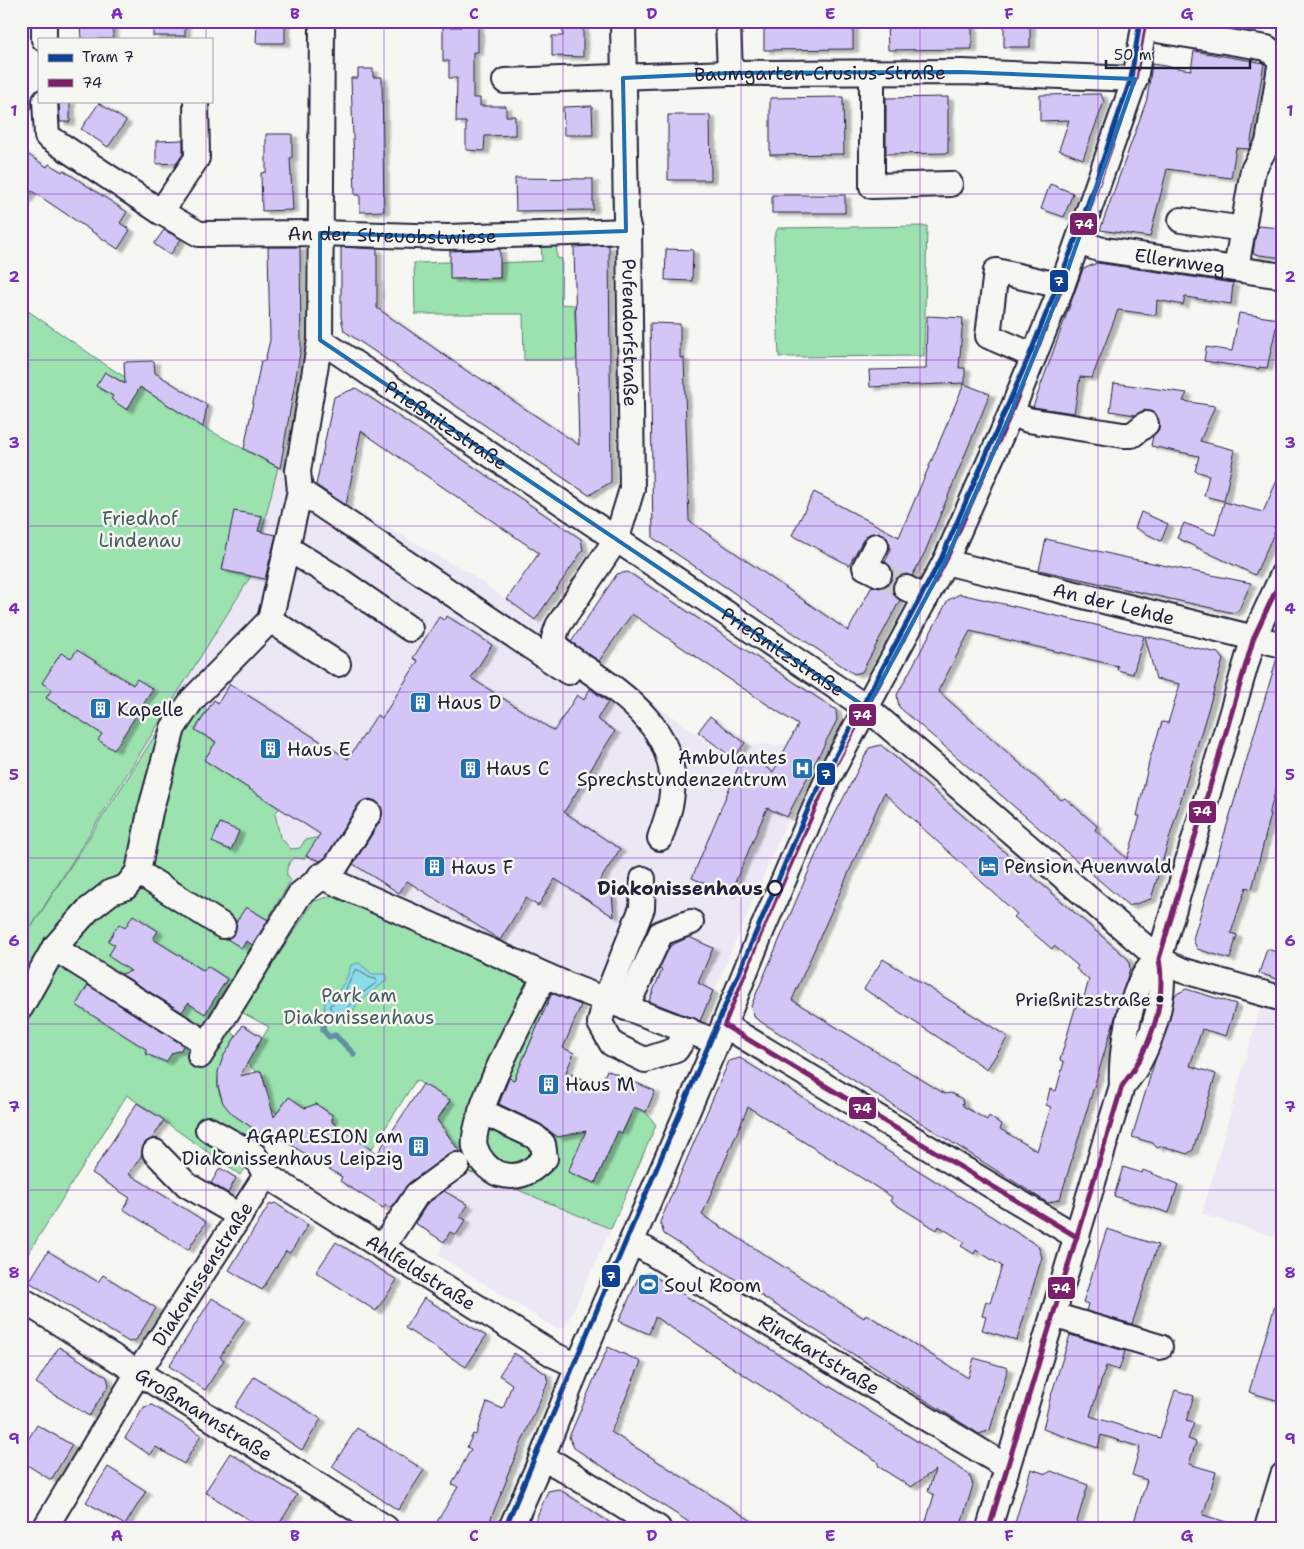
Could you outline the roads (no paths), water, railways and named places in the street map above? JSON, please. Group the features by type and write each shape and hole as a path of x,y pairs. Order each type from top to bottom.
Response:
{"street":[{"path":"44,21 44,38"},
{"path":"21,1007 54,948 88,910 112,892 126,887 138,872 150,812 173,728 192,700 270,620 287,548 299,481 320,340 322,21"},
{"name":"Pufendorfstraße","path":"624,21 622,78 626,220 629,231 632,490 617,538 558,626 554,638 559,650 640,710 664,744 671,776 671,800 660,838"},
{"path":"728,21 730,73"},
{"path":"511,1528 762,930 827,780 867,708 916,593 945,562 1034,356 1062,286 1135,79 1144,24 1268,48 1281,60 1268,143 1253,170 1236,270"},
{"path":"872,72 872,186 950,184"},
{"name":"Baumgarten-Crusius-Straße","path":"505,82 730,73 872,72 962,72 1135,79"},
{"name":"An der Streuobstwiese","path":"44,102 48,136 161,212 199,234 320,233 447,237 629,231"},
{"path":"161,212 196,158 196,102"},
{"path":"1181,220 1244,229"},
{"name":"Ellernweg","path":"1078,242 1099,249 1283,276"},
{"path":"1034,356 988,336 996,271 1062,286"},
{"name":"Prießnitzstraße","path":"320,340 617,538 867,708 1159,959 1181,970 1283,999"},
{"path":"1010,413 1028,420 1123,435 1132,435 1146,424"},
{"path":"299,481 587,685"},
{"path":"876,546 865,567 879,574"},
{"path":"287,548 341,581 410,628"},
{"name":"An der Lehde","path":"945,562 1283,645"},
{"path":"989,1528 1122,1086 1134,1070 1154,1022 1163,983 1159,959 1254,637 1283,574"},
{"path":"270,620 338,664"},
{"path":"54,948 203,1050 300,894 320,876 336,866 369,813"},
{"path":"138,872 223,926"},
{"path":"320,876 545,976 616,1004 689,1030 720,1033 1077,1237"},
{"path":"616,1004 642,908 643,879"},
{"path":"689,1030 676,1050 645,1060 612,1044 600,1023 616,1004 661,933 691,922"},
{"path":"481,1111 510,1044 545,976"},
{"path":"208,1129 254,1155 266,1175"},
{"path":"154,1152 187,1185 240,1216"},
{"path":"382,1248 417,1194 457,1165"},
{"name":"Diakonissenstraße","path":"45,1528 138,1373 266,1175"},
{"name":"Ahlfeldstraße","path":"266,1175 554,1355 578,1366"},
{"name":"Rinckartstraße","path":"631,1243 645,1249 1006,1467"},
{"name":"Großmannstraße","path":"21,1299 386,1528"},
{"path":"1053,1315 1160,1347"},
{"path":"541,1460 556,1465 658,1528"},
{"path":"1267,1528 1283,1475"}],"water":[{"path":"359,963 372,974 385,974 387,980 359,1002 345,1021 340,1022 334,1015 324,1015 325,1001 342,986 351,965"}],"waterway":[{"path":"324,1015 323,1030 329,1037 335,1035 354,1054"}],"tunnel":[{"path":"879,574 906,588"}],"tram line":[{"name":"7","path":"505,1528 811,802 941,559 1030,354 1075,241 1131,78 1140,21"}],"place":[{"name":"Haus D","path":"421,702"},
{"name":"Kapelle","path":"101,709"},
{"name":"Haus E","path":"271,749"},
{"name":"Haus C","path":"470,768"},
{"name":"Ambulantes Sprechstundenzentrum","path":"803,768"},
{"name":"Pension Auenwald","path":"988,866"},
{"name":"Haus F","path":"435,867"},
{"name":"Diakonissenhaus","path":"775,888"},
{"name":"Prießnitzstraße","path":"1160,999"},
{"name":"Haus M","path":"549,1084"},
{"name":"AGAPLESION am Diakonissenhaus Leipzig","path":"419,1147"},
{"name":"Soul Room","path":"648,1285"}],"park label":[{"name":"Friedhof Lindenau","path":"140,529"},
{"name":"Park am Diakonissenhaus","path":"359,1006"}]}
